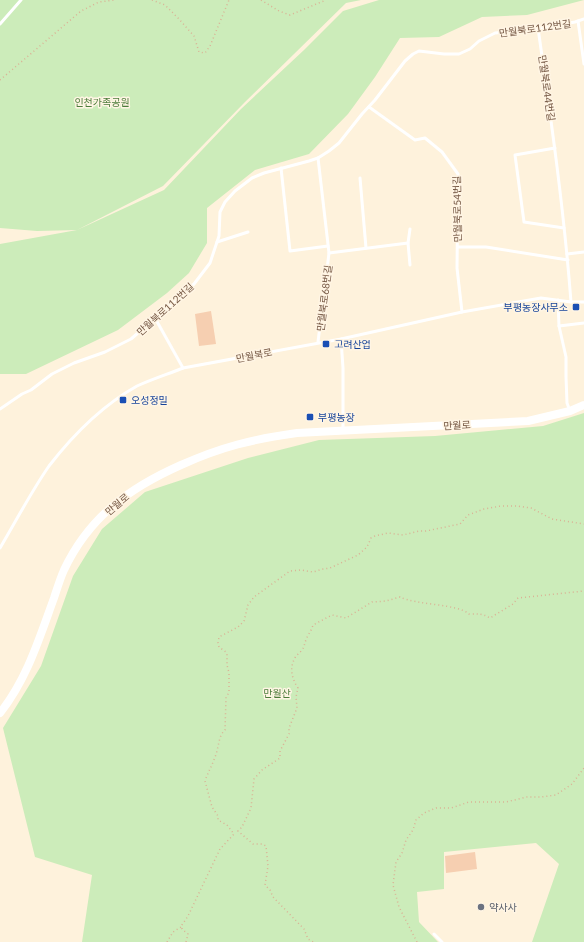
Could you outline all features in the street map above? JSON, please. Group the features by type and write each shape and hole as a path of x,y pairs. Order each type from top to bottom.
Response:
{"street":[{"name":"만월로","path":"0,713 8,704 28,670 64,570 83,538 103,515 127,494 156,476 207,454 236,444 273,436 297,433 528,421 570,411 584,405"}],"lane":[{"path":"0,24 21,0"},
{"name":"만월북로112번길","path":"0,409 22,394 31,390 52,374 74,363 105,352 131,339 194,284 210,263 217,242 220,212 225,202 235,191 252,178 264,173 318,158 339,143 412,54 419,52 458,54 495,33 538,28 584,19"},
{"name":"만월북로112번길","path":"578,21 584,64"},
{"name":"만월북로44번길","path":"538,28 555,148 568,260 571,302"},
{"name":"만월북로54번길","path":"369,107 415,140 425,138 442,152 458,174 457,268 462,312"},
{"path":"555,148 515,155 524,222 564,228"},
{"name":"만월북로68번길","path":"318,158 329,253 318,342"},
{"path":"281,168 290,251 328,246"},
{"path":"360,178 366,248"},
{"path":"410,229 408,243 410,265"},
{"path":"217,242 248,232"},
{"name":"만월북로68번길","path":"329,253 408,243"},
{"path":"458,247 486,247 568,260"},
{"path":"567,254 584,252"},
{"name":"만월북로","path":"0,548 49,467 73,439 101,412 119,398 159,376 183,368 318,342 341,339 462,312 541,298 571,302 584,302"},
{"path":"558,300 559,326 566,356 567,403 570,411"},
{"path":"155,318 183,368"},
{"path":"559,326 584,323"},
{"path":"341,339 343,368 343,431"},
{"path":"434,934 442,942"}],"path":[{"path":"0,80 81,11 99,2 115,0"},
{"path":"152,0 165,6 179,19 194,36 199,52 205,53 210,46 229,0"},
{"path":"261,0 279,11 290,15 326,0"},
{"path":"234,834 227,824 218,820 218,816 212,807 205,781 208,770 216,757 222,733 225,730 226,698 228,692 229,673 227,655 226,652 220,647 218,640 219,637 238,627 244,621 248,605 258,594 290,571 301,570 313,572 330,568 358,555 367,547 371,538 375,536 388,533 403,535 460,524 468,515 490,507 517,506 531,508 552,519 584,524"},
{"path":"167,942 173,932 181,927 188,916 220,848 242,827 251,808 254,779 262,770 280,758 280,751 289,734 289,728 298,708 296,697 298,688 293,681 291,668 295,657 302,651 313,626 332,615 346,618 372,602 386,601 400,597 456,608 466,611 469,614 476,613 486,615 490,618 513,604 518,598 584,591"},
{"path":"417,942 399,907 393,885 396,862 402,853 406,840 413,830 416,820 424,813 436,808 451,808 469,802 506,802 527,796 541,797 556,795 572,784 584,768"},
{"path":"238,831 253,844 262,844 266,846 268,866 265,885 270,890 273,897 304,929 308,939 313,942"},
{"path":"181,927 188,934 186,942"}],"green space":[{"name":"인천가족공원","path":"0,0 361,0 346,3 245,102 163,186 77,230 37,231 0,228"},
{"path":"379,0 584,0 527,15 482,17 439,37 400,38 375,77 348,114 309,154 255,170 207,208 207,243 189,273 167,293 118,330 26,374 0,374 0,244 77,230 164,190 241,109 343,11"},
{"name":"만월산","path":"584,413 584,942 532,942 559,864 536,843 444,852 444,889 417,892 419,922 438,942 82,942 92,875 35,857 3,728 41,666 73,576 102,529 145,492 248,458 319,440 435,436 543,426"}],"building":[{"path":"211,311 216,344 199,346 195,314"},
{"path":"475,852 477,869 446,873 445,856"}],"place":[{"name":"부평농장사무소","path":"576,307"},
{"name":"고려산업","path":"326,344"},
{"name":"오성정밀","path":"123,400"},
{"name":"부평농장","path":"310,417"},
{"name":"약사사","path":"481,907"}]}
